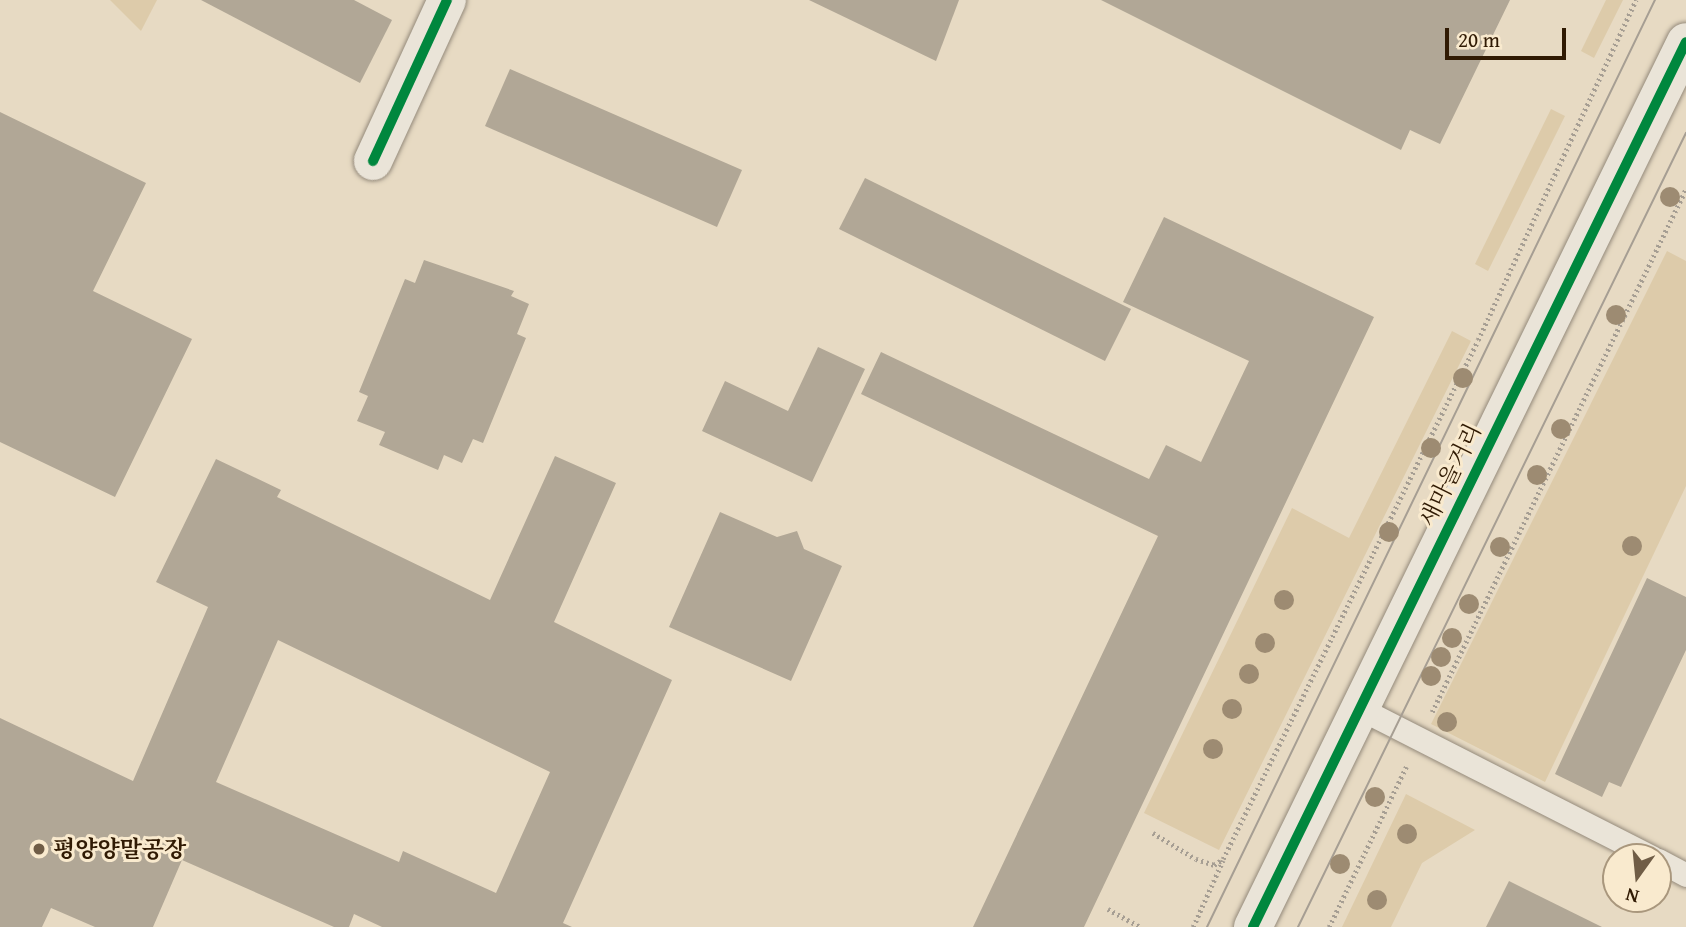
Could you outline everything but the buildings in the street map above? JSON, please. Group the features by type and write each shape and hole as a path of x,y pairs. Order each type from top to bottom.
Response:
{"main road":[{"path":"373,161 447,0"},
{"name":"새마을거리","path":"1253,927 1686,42"}],"lane":[{"path":"1359,708 1624,843"}],"path":[{"path":"1193,927 1223,859 1472,352 1636,0"},
{"path":"1329,927 1686,189"},
{"path":"1153,833 1196,859 1214,865 1223,859"},
{"path":"1108,909 1140,927"}],"shaded area":[{"path":"110,0 157,0 141,31"},
{"path":"1606,0 1623,0 1594,58 1581,51"},
{"path":"1551,109 1565,116 1488,271 1475,264"},
{"path":"1667,251 1686,261 1686,486 1545,782 1431,724"},
{"path":"1452,331 1471,341 1219,850 1144,813 1292,508 1349,538"},
{"path":"1406,794 1475,830 1422,863 1391,927 1342,927"}],"tram line":[{"path":"1207,927 1655,0"},
{"path":"1298,927 1686,133"}],"cycle path":[{"path":"373,161 447,0"},
{"path":"1253,927 1686,42"}],"place":[{"name":"평양양말공장","path":"39,849"}]}
